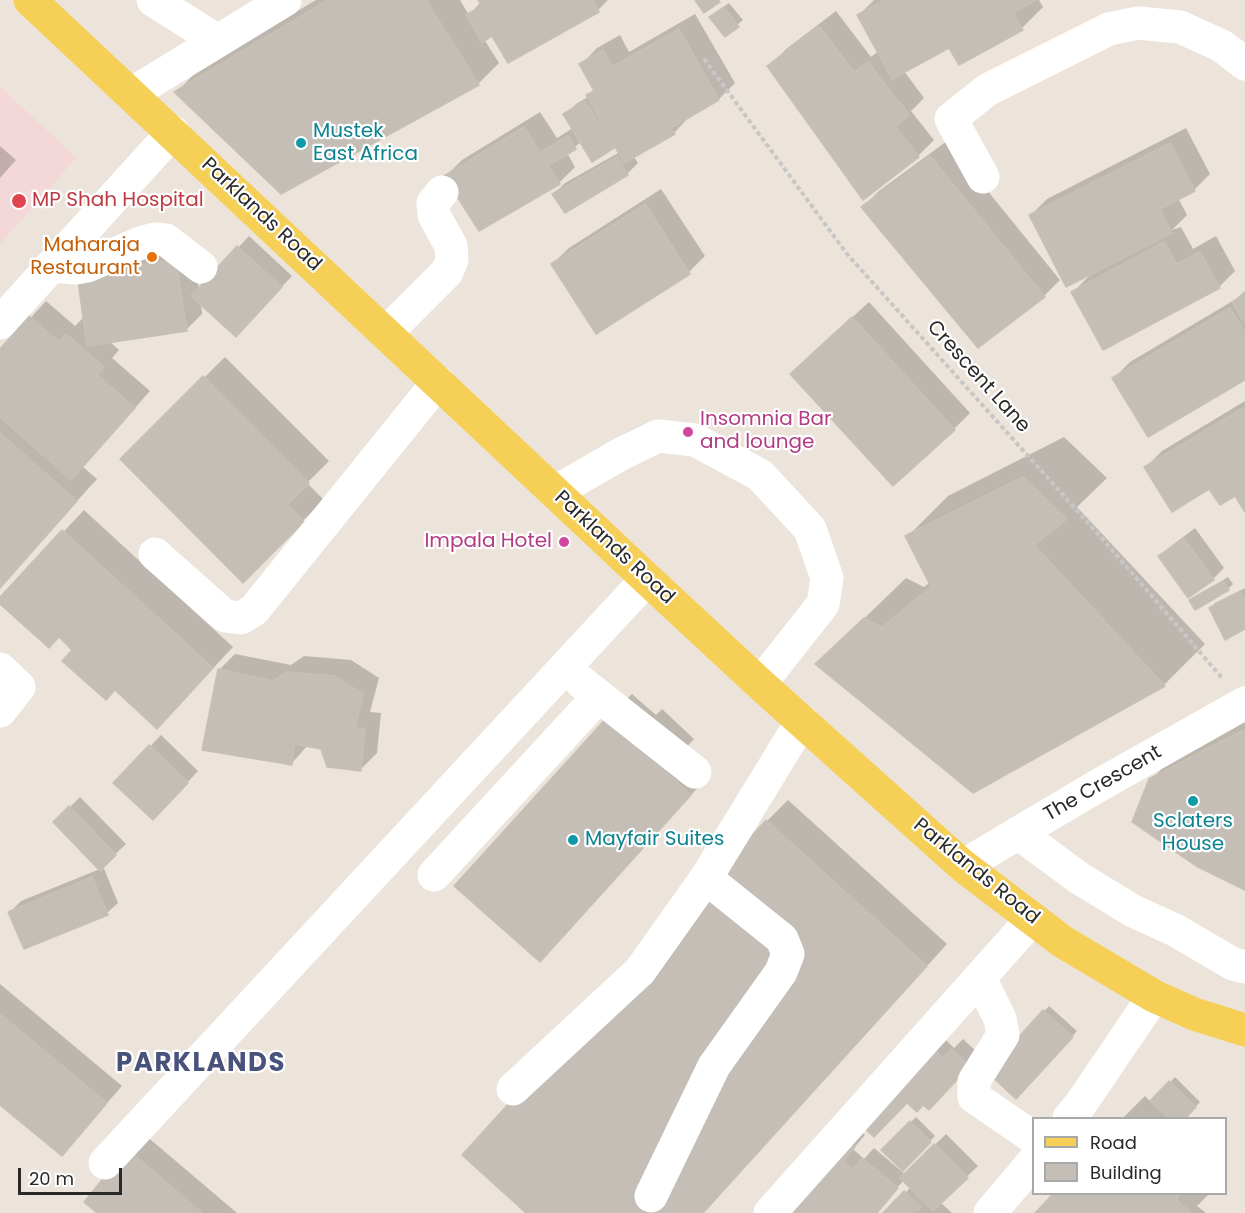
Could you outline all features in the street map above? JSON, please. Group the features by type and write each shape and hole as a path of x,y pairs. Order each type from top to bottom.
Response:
{"main road":[{"name":"Parklands Road","path":"30,0 646,579 963,866 1063,942 1154,996 1194,1014 1245,1030"}],"street":[{"path":"153,0 216,40"},
{"path":"131,94 216,40 285,0"},
{"path":"983,177 951,118 987,90 1109,29 1137,23 1180,27 1222,46 1245,64"},
{"path":"0,323 173,132"},
{"path":"386,333 447,272 450,266 452,260 450,246 434,214 433,203 442,192"},
{"path":"51,266 76,268 87,266 155,239 166,240 201,267"},
{"path":"155,554 225,616 241,618 254,610 438,382"},
{"path":"555,492 621,454 658,436 695,440 760,475 810,529 827,578 824,604 760,684"},
{"path":"105,1163 646,579"},
{"path":"564,668 696,772"},
{"path":"0,669 19,687 0,711"},
{"path":"434,875 599,696"},
{"name":"The Crescent","path":"963,866 1018,832 1245,704"},
{"path":"513,1089 640,971 706,878 802,721"},
{"path":"1018,832 1079,878 1124,905 1175,930 1233,964 1245,967"},
{"path":"651,1196 714,1066 781,972 788,954 782,939 706,878"},
{"path":"770,1213 1032,919"},
{"path":"980,978 1000,1019 1003,1035 974,1081 974,1097 1032,1137"},
{"path":"1071,1117 1154,996"},
{"path":"990,1213 1032,1163"}],"path":[{"name":"Crescent Lane","path":"704,59 847,255 1107,543 1245,704"}],"shaded area":[{"name":"MP Shah Hospital","path":"0,86 76,158 0,244"}],"building":[{"name":"Mustek East Africa","path":"328,0 426,0 479,85 281,194 174,92"},
{"path":"478,0 592,0 599,12 508,63 492,36 482,43 466,15 482,6"},
{"path":"695,0 718,0 720,2 704,13"},
{"path":"884,0 1036,0 1013,13 1023,30 959,65 949,48 892,79 857,15"},
{"path":"724,7 739,27 725,37 709,17"},
{"path":"819,26 854,72 868,62 909,115 895,126 919,157 863,200 767,66"},
{"path":"679,29 719,100 671,128 675,134 624,163 586,95 594,91 579,64 603,50 612,67"},
{"path":"585,101 614,148 592,162 563,114"},
{"path":"524,127 540,153 568,136 576,149 548,166 560,184 479,231 444,176"},
{"path":"1170,143 1195,191 1160,209 1172,233 1066,287 1029,215"},
{"path":"930,156 1045,297 978,348 861,207"},
{"path":"617,157 628,175 565,213 552,194"},
{"path":"645,204 690,274 596,334 551,264"},
{"path":"1164,242 1177,264 1200,252 1220,288 1103,350 1071,292"},
{"path":"237,246 282,287 236,337 191,296"},
{"path":"176,260 187,331 87,346 77,274"},
{"path":"1245,294 1245,324 1232,302"},
{"path":"1230,308 1245,333 1245,380 1148,437 1112,378"},
{"path":"29,316 59,342 66,334 104,367 97,375 135,408 71,480 0,417 0,349"},
{"path":"852,317 955,430 893,486 790,374"},
{"path":"203,376 309,483 287,505 304,522 243,583 120,459","holes":["185,461 200,474 185,491 170,478","239,505 256,521 247,531 229,515"]},
{"path":"1245,407 1245,512 1235,496 1220,505 1209,489 1172,512 1144,467"},
{"path":"0,433 77,501 0,588"},
{"path":"185,461 200,474 185,491 170,478"},
{"path":"1023,477 1067,519 1034,545 1165,686 973,793 815,664 864,618 882,627 931,587 905,536"},
{"path":"239,505 256,521 247,531 229,515"},
{"path":"62,530 213,668 157,729 115,690 106,700 62,661 72,650 59,637 49,648 0,604 0,597"},
{"path":"1184,538 1214,580 1188,598 1158,556"},
{"path":"1223,581 1229,590 1195,610 1189,600"},
{"path":"1241,591 1245,599 1245,629 1225,640 1209,608"},
{"path":"218,669 273,681 287,672 334,676 363,694 355,728 365,729 361,771 327,767 321,749 294,744 292,765 202,750"},
{"name":"Mayfair Suites","path":"610,714 674,760 665,771 691,795 540,962 454,886"},
{"name":"Sclaters House","path":"1245,729 1245,890 1196,866 1132,822 1149,779"},
{"path":"149,745 188,783 153,820 113,783"},
{"path":"69,806 116,855 100,871 53,822"},
{"path":"766,820 927,966 703,1213 526,1213 462,1155"},
{"path":"92,877 108,915 24,949 8,912"},
{"path":"1043,1010 1073,1037 1016,1099 987,1072"},
{"path":"0,1014 107,1103 62,1156 0,1105"},
{"path":"951,1049 970,1066 929,1110 923,1105 917,1112 907,1103 874,1137 862,1126 934,1050 943,1058"},
{"path":"1169,1081 1196,1107 1187,1117 1167,1117 1150,1101"},
{"path":"910,1121 931,1142 903,1171 881,1150"},
{"path":"847,1140 855,1147 843,1161 853,1169 862,1158 898,1188 877,1213 849,1213 811,1181"},
{"path":"934,1144 968,1178 933,1211 900,1178"},
{"path":"127,1149 202,1213 97,1213 84,1202"},
{"path":"810,1180 848,1213 793,1213 786,1207"},
{"path":"904,1191 921,1207 918,1213 883,1213"},
{"path":"1052,1195 1180,1195 1176,1199 1191,1213 1035,1213"}],"place":[{"name":"Mustek East Africa","path":"301,143"},
{"name":"MP Shah Hospital","path":"19,201"},
{"name":"Maharaja Restaurant","path":"152,257"},
{"name":"Insomnia Bar and lounge","path":"688,432"},
{"name":"Impala Hotel","path":"564,542"},
{"name":"Sclaters House","path":"1193,801"},
{"name":"Mayfair Suites","path":"573,840"}],"district":[{"name":"PARKLANDS","path":"201,1064"}]}
